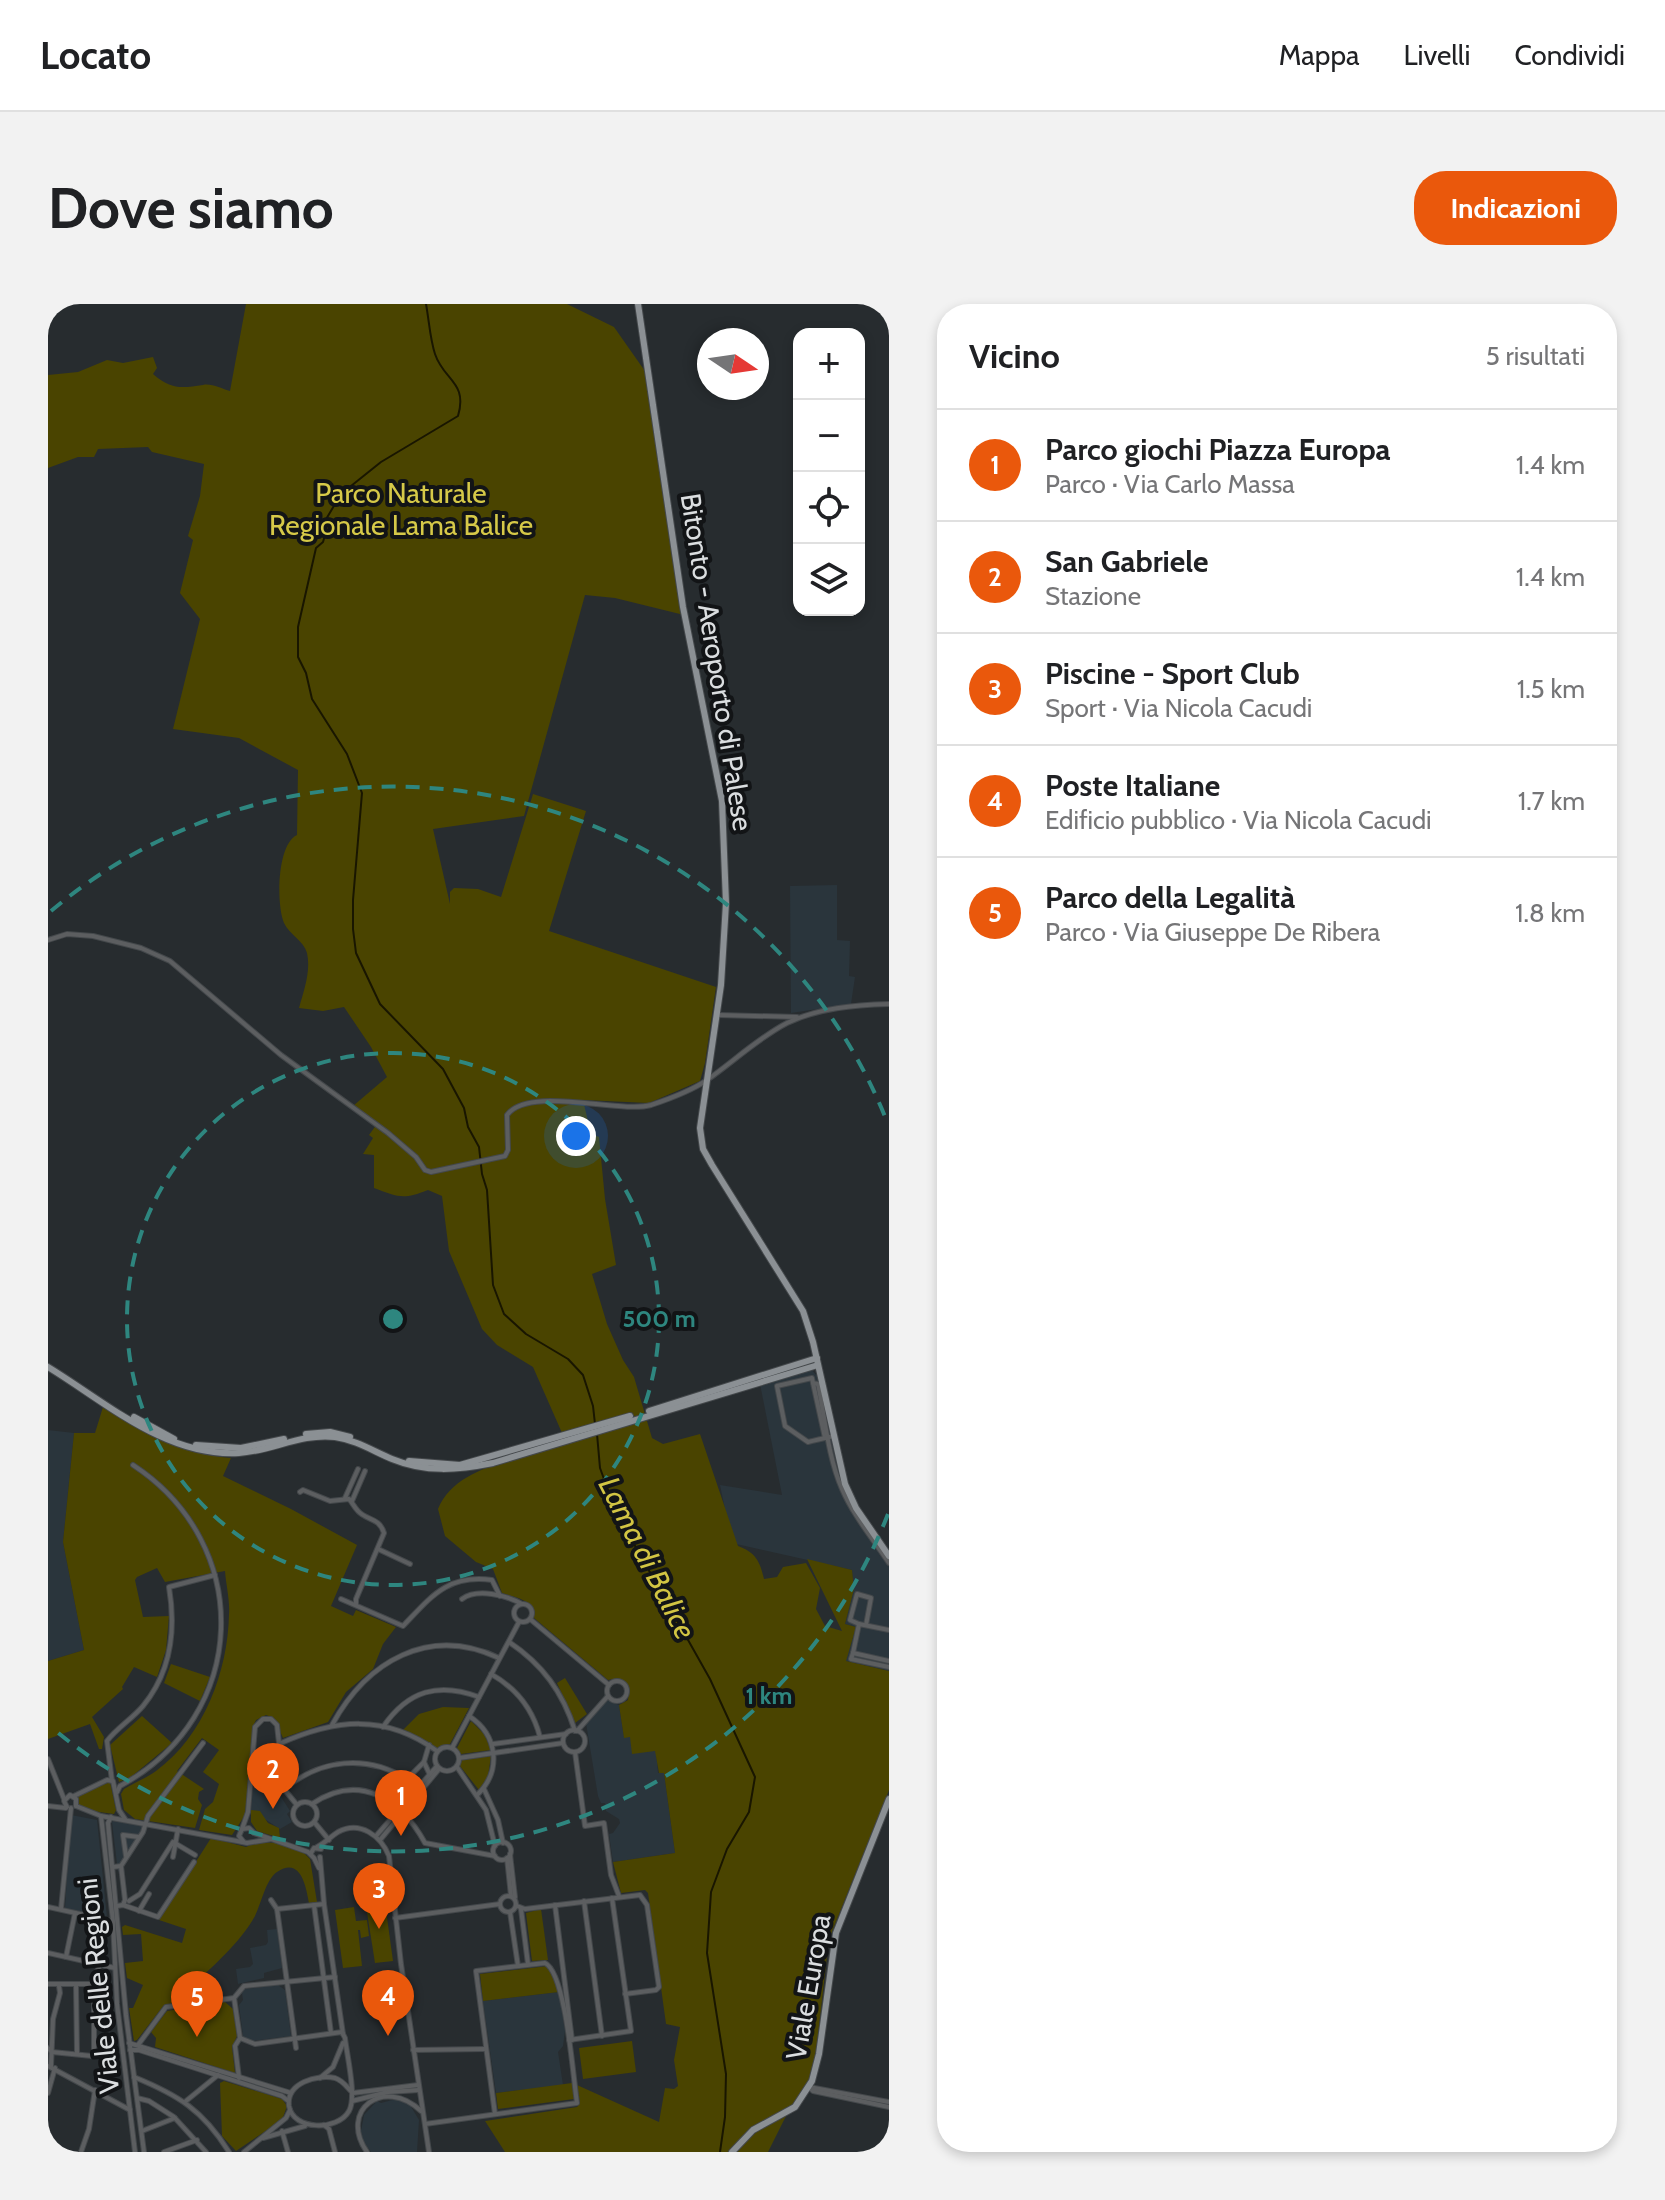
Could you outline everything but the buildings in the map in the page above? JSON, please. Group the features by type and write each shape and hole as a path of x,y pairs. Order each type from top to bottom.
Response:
{"main road":[{"name":"Bitonto - Aeroporto di Palese","path":"638,304 683,607 722,801 726,903 717,1015 700,1128 703,1149 803,1311 818,1361 829,1437 845,1484 856,1508 889,1556"},
{"path":"48,1364 158,1431 187,1443 241,1448 299,1435 330,1432 359,1439 405,1460 445,1465 559,1440 818,1361"},
{"name":"Viale Europa","path":"732,2152 753,2130 790,2111 809,2087 819,2054 836,1933 889,1799"}],"street":[{"path":"48,940 67,934 93,936 141,948 170,961 281,1055 388,1133 416,1157 425,1170 433,1172 505,1156 508,1150 507,1115 515,1107 558,1102 646,1106 707,1080 776,1030 799,1018 846,1007 889,1004"},
{"path":"717,1015 799,1018"},
{"path":"829,1437 808,1442 785,1426 777,1386 812,1378 813,1383 818,1384 842,1488 889,1563"},
{"path":"61,1909 68,1805 72,1795 86,1788 116,1786 146,1771 173,1747 203,1703 216,1667 222,1636 215,1575 203,1542 188,1516 163,1487 133,1465"},
{"path":"345,1498 358,1469"},
{"path":"351,1501 365,1471"},
{"path":"300,1492 303,1490 330,1501 345,1498 359,1512 379,1521 383,1527 384,1533 356,1599 359,1607"},
{"path":"856,1508 859,1519"},
{"path":"873,1533 875,1543"},
{"path":"378,1549 410,1564"},
{"path":"127,1821 119,1810 107,1741 142,1707 155,1688 169,1653 173,1618 169,1587 215,1575"},
{"path":"341,1599 403,1626 432,1595 458,1582 492,1580 500,1596"},
{"path":"462,1599 476,1593 500,1596 528,1605 530,1619"},
{"path":"866,1625 871,1598 857,1594 850,1620 859,1624 888,1630 889,1623"},
{"path":"519,1622 514,1617 514,1611 522,1604"},
{"path":"452,1748 519,1622 530,1619"},
{"path":"530,1619 609,1685"},
{"path":"859,1624 851,1659 889,1661"},
{"path":"508,1642 532,1659 548,1676 564,1702 576,1731 583,1736 585,1742 582,1748 575,1752 567,1750 563,1743 566,1734"},
{"path":"332,1725 350,1696 367,1677 403,1654 421,1648 448,1646 476,1649 499,1658"},
{"path":"867,1659 889,1667"},
{"path":"491,1674 520,1697 536,1723 540,1737"},
{"path":"608,1696 620,1701 627,1691 625,1684 619,1681 609,1685"},
{"path":"492,1744 576,1731 608,1696 609,1685"},
{"path":"383,1727 401,1705 430,1690 446,1689 479,1697"},
{"path":"469,1716 484,1730 494,1753 493,1769 484,1789 477,1795"},
{"path":"243,1841 241,1831 248,1812 255,1727 259,1721 267,1718 275,1721 284,1789 297,1805"},
{"path":"279,1744 312,1729 356,1723 400,1732 437,1751"},
{"path":"124,1903 121,1866 144,1823 203,1743"},
{"path":"459,1758 563,1743"},
{"path":"387,1799 424,1762 429,1745"},
{"path":"457,1767 448,1771 438,1767 435,1758 437,1751 452,1748 459,1758 457,1767 486,1810 495,1856"},
{"path":"575,1752 585,1826 604,1823 611,1875 619,1896"},
{"path":"48,1759 68,1805 101,1816 243,1841 272,1839"},
{"path":"424,1762 429,1775"},
{"path":"284,1789 312,1771 340,1763 376,1765 407,1779"},
{"path":"402,1809 438,1767"},
{"path":"378,1838 438,1767"},
{"path":"48,1806 68,1805 77,1800 59,1789"},
{"path":"484,1789 498,1820 503,1843 509,1847 513,1898 519,1908 528,1964"},
{"path":"312,1804 317,1812 314,1822 308,1826 298,1824 293,1815 297,1805 303,1802 312,1804 330,1794 346,1791 368,1792 402,1809 425,1843 499,1859 508,1856"},
{"path":"111,1817 119,1810"},
{"path":"248,1812 253,1831 251,1842"},
{"name":"Viale delle Regioni","path":"101,1816 144,2152"},
{"name":"Viale delle Regioni","path":"111,1817 108,1823 113,1867 124,1903 116,1920 118,2019 135,2152"},
{"path":"314,1822 329,1840"},
{"path":"228,1838 249,1828 272,1839 297,1846 316,1847 322,1851 315,1857"},
{"path":"173,1857 178,1829"},
{"path":"316,1847 338,1832 365,1830 378,1838 389,1856 429,2152"},
{"path":"126,1858 123,1835 139,1837"},
{"path":"124,1903 140,1894 173,1842 195,1855"},
{"path":"495,1846 503,1843"},
{"path":"297,1846 315,1857"},
{"path":"316,1847 352,2101 347,2114 331,2128 335,2152"},
{"path":"124,1903 158,1917 194,1862"},
{"path":"113,1867 121,1866"},
{"path":"140,1908 149,1894"},
{"path":"513,1898 503,1897 500,1904 503,1911 636,1894 644,1897 659,1987 625,1994"},
{"path":"570,2040 631,2031 612,1897"},
{"path":"271,1900 277,1909 296,2048"},
{"path":"584,1901 602,2036"},
{"path":"277,1909 324,1904"},
{"path":"395,1918 500,1904"},
{"path":"314,1905 331,2033"},
{"path":"425,2124 577,2103 555,1905"},
{"path":"48,1907 116,1920"},
{"path":"510,1912 518,1966"},
{"path":"66,1957 75,1913"},
{"path":"48,1953 115,1968"},
{"path":"495,2114 476,1971 528,1964 545,1963 552,1966 570,2040"},
{"path":"91,1984 100,1965"},
{"path":"138,2045 166,2007 234,1998 244,1986 335,1977"},
{"path":"48,1984 91,1984"},
{"path":"76,1984 77,2053"},
{"path":"50,2050 92,2056 94,1990 91,1984"},
{"path":"48,2093 50,2050 59,1986"},
{"path":"234,1998 240,2038 235,2046 239,2078"},
{"path":"48,2007 55,2008"},
{"path":"118,2019 126,2018"},
{"path":"240,2038 250,2044 342,2032"},
{"path":"319,2079 333,2067 339,2056 343,2044 342,2032"},
{"path":"129,2043 158,2054"},
{"path":"413,2050 486,2049"},
{"path":"130,2050 166,2056 291,2093"},
{"path":"166,2056 282,2096 288,2101"},
{"path":"51,2067 130,2110"},
{"path":"186,2102 218,2075"},
{"path":"134,2077 186,2102 212,2128 229,2152"},
{"path":"308,2126 297,2121 288,2101 291,2093 303,2082 334,2078 346,2085 350,2092"},
{"path":"350,2092 418,2087"},
{"path":"352,2101 418,2087"},
{"path":"809,2087 889,2105"},
{"path":"81,2152 89,2129 95,2090"},
{"path":"367,2152 357,2130 358,2118 369,2103 385,2096 401,2097 423,2113"},
{"path":"137,2098 149,2101 175,2118 197,2140 203,2151"},
{"path":"244,2152 286,2118 290,2110"},
{"path":"142,2131 175,2118"},
{"path":"257,2141 282,2131 335,2122"},
{"path":"279,2124 288,2152"},
{"path":"322,2124 331,2136"},
{"path":"166,2152 197,2140"}],"shaded area":[{"path":"837,885 837,940 850,941 849,976 855,977 851,1004 791,1013 790,886"},
{"path":"811,1369 818,1377 842,1482 889,1560 889,1671 845,1661 856,1627 845,1624 853,1589 852,1570 732,1543 720,1485 782,1495 760,1384"},
{"path":"48,1430 74,1433 63,1542 84,1650 48,1661"},
{"path":"607,1700 619,1705 624,1737 630,1737 656,1751 658,1773 664,1773 675,1853 613,1862 609,1834 620,1823 606,1811 605,1803 601,1803 598,1796 586,1723"},
{"path":"273,1784 290,1811 287,1814 292,1822 280,1829 251,1810 253,1787"},
{"path":"71,1815 97,1820 107,1917 65,1908"},
{"path":"112,1822 147,1827 118,1872"},
{"path":"277,1929 282,1968 264,1973 264,1978 238,1984 236,1969 253,1964 250,1948 266,1945 267,1930"},
{"path":"278,1985 285,1990 291,2036 251,2041 243,2036 239,2005 243,2000 242,1993 245,1989"},
{"path":"559,1992 565,2031 563,2046 558,2052 563,2085 496,2093 483,2001"},
{"path":"396,2099 410,2105 419,2120 417,2152 371,2152 363,2141 361,2131 364,2115 377,2101 381,2103"}],"green space":[{"name":"Parco Naturale Regionale Lama Balice","path":"246,304 567,304 614,327 647,374 684,615 615,598 585,595 524,816 433,829 450,904 450,892 454,888 478,889 501,897 533,794 586,811 549,931 716,987 700,1081 649,1103 583,1100 591,1134 599,1137 616,1265 592,1274 607,1324 634,1377 652,1438 663,1444 700,1434 738,1546 756,1558 764,1579 777,1577 783,1567 806,1563 820,1588 816,1609 825,1626 842,1631 807,1559 852,1570 854,1589 845,1624 856,1627 846,1661 889,1671 889,1790 829,1939 815,2061 807,2086 785,2118 768,2152 505,2152 485,2121 577,2107 580,2103 577,2085 659,2122 665,2088 678,2086 674,2060 680,2027 666,2024 648,1893 645,1890 621,1893 613,1862 675,1853 664,1773 659,1773 655,1751 632,1754 630,1737 624,1738 619,1705 628,1700 625,1683 618,1679 608,1680 534,1618 528,1603 502,1593 493,1569 476,1562 445,1536 438,1509 448,1493 461,1481 494,1465 566,1442 533,1367 497,1345 482,1329 449,1251 442,1196 428,1190 401,1196 374,1188 374,1155 363,1154 373,1138 369,1135 377,1124 353,1106 387,1077 371,1047 344,1007 323,1011 299,1008 308,974 307,953 284,923 279,889 285,850 297,835 298,770 239,738 173,729 200,619 180,593 193,540 188,536 200,496 204,464 152,452 148,447 98,449 94,457 78,457 48,468 48,375 78,372 107,360 123,363 153,357 157,368 153,374 165,383 183,387 209,385 230,391"},
{"path":"103,1407 149,1434 179,1447 231,1458 223,1476 357,1545 331,1606 353,1616 356,1610 396,1627 383,1644 373,1669 346,1692 328,1722 283,1738 274,1718 266,1715 256,1720 245,1815 232,1835 199,1830 205,1809 213,1802 219,1784 203,1772 219,1750 202,1738 177,1771 204,1789 199,1792 198,1799 202,1805 195,1828 135,1819 124,1810 121,1794 173,1757 188,1740 210,1701 228,1636 225,1571 165,1582 157,1568 137,1577 135,1580 143,1617 169,1616 166,1650 157,1677 134,1667 123,1689 92,1717 104,1737 102,1749 99,1749 90,1724 48,1739 48,1661 84,1650 63,1542 74,1433 95,1433"},
{"path":"171,1664 210,1677 200,1701 164,1683"},
{"path":"565,1678 587,1714 575,1723 557,1683"},
{"path":"443,1707 469,1708 450,1744 437,1748 403,1730 419,1714"},
{"path":"142,1716 172,1743 131,1777 119,1782 110,1745"},
{"path":"471,1721 484,1734 491,1750 461,1754 457,1748"},
{"path":"491,1756 488,1776 479,1790 460,1766 462,1760"},
{"path":"110,1782 116,1810 114,1814 92,1811 78,1805 77,1796"},
{"path":"251,1810 260,1811 268,1823 279,1828 280,1838 257,1831 251,1822"},
{"path":"211,1838 246,1847 257,1842 276,1843 303,1852 310,1859 317,1902 309,1903 304,1882 297,1871 285,1868 273,1875 255,1916 242,1936 191,1987 206,1986 215,1994 187,1997 185,2001 164,2005 134,2041 129,2008 133,2008 143,1985 127,1978 125,1963 143,1961 141,1934 123,1935 122,1927 125,1925 182,1943 186,1929 159,1920"},
{"path":"385,1903 393,1961 375,1963 366,1906"},
{"path":"354,1907 356,1921 367,1920 369,1936 361,1938 358,1930 362,1966 343,1968 335,1910"},
{"path":"541,1909 548,1960 532,1961 526,1913"},
{"path":"548,1966 559,1992 483,2001 480,1974"},
{"path":"225,2002 233,2009 237,2036 232,2047 235,2073 155,2047 156,2038 151,2032 167,2011"},
{"path":"632,2041 636,2072 583,2079 579,2048"},
{"path":"224,2081 282,2099 287,2106 282,2120 236,2151 222,2136 220,2083"},
{"path":"572,2083 574,2099 498,2109 496,2093"}],"waterway":[{"name":"Lama di Balice","path":"426,304 435,354 460,396 458,416 381,462 341,494 322,526 325,535 323,542 316,548 298,627 298,657 306,673 312,699 347,754 362,793 353,900 356,953 380,1004 443,1069 464,1108 468,1127 479,1147 487,1190 493,1285 504,1314 526,1334 568,1359 583,1375 595,1424"},
{"name":"Lama di Balice","path":"597,1434 600,1468 616,1512 710,1679 755,1777 749,1812 727,1849 711,1892 707,1953 726,2074 720,2152"}],"place":[{"name":"San Gabriele","path":"273,1809"},
{"name":"Parco giochi Piazza Europa","path":"401,1836"},
{"name":"Piscine - Sport Club","path":"379,1929"},
{"name":"Poste Italiane","path":"388,2036"},
{"name":"Parco della Legalità","path":"197,2037"}]}
